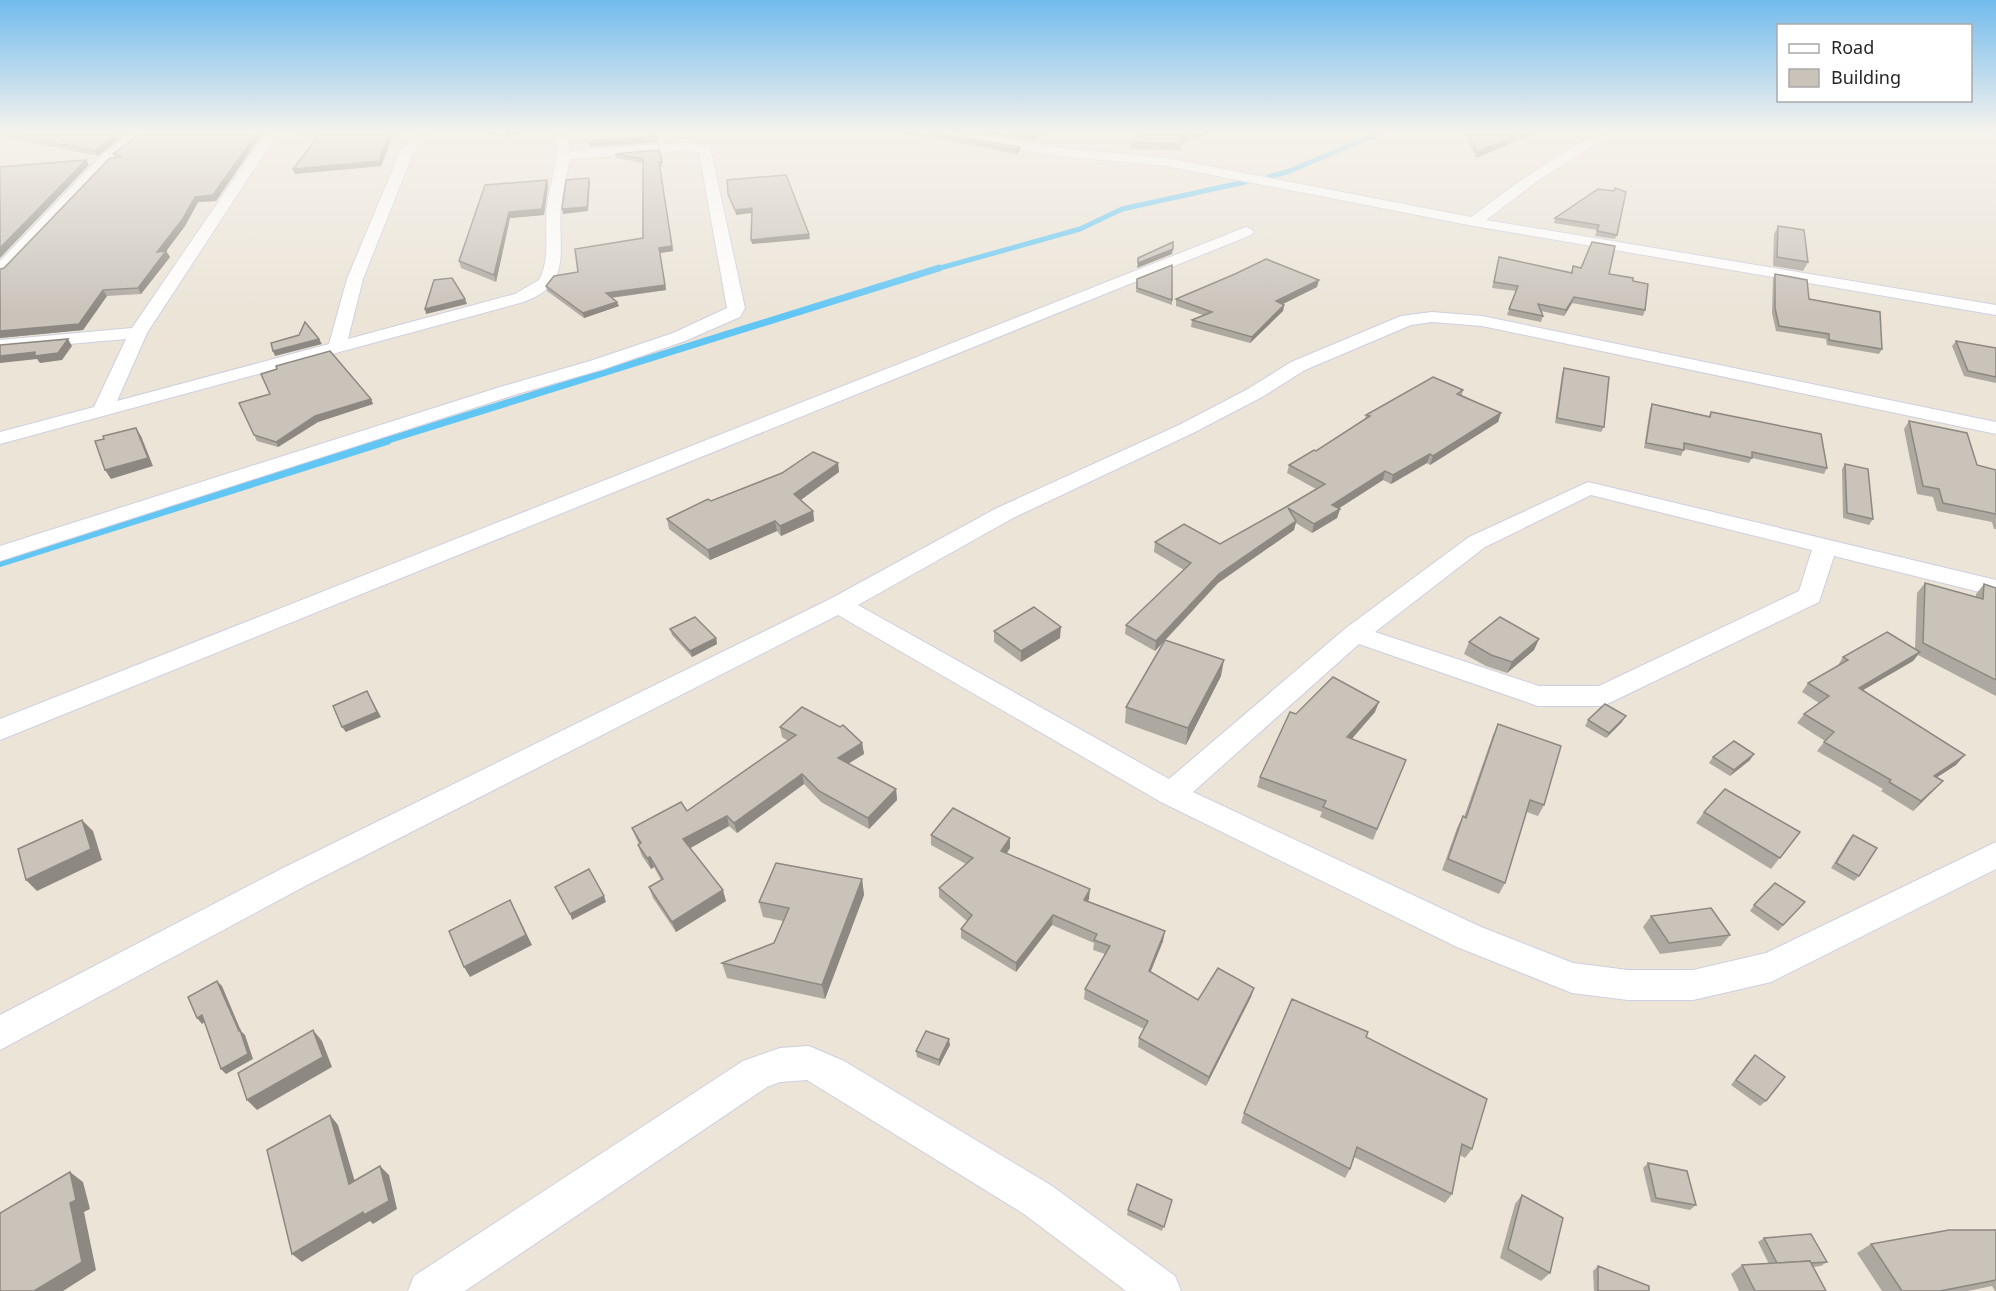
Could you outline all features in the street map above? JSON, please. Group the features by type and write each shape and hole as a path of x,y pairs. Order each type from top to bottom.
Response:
{"street":[{"path":"0,270 73,193"},
{"path":"103,409 138,333 232,193"},
{"path":"337,346 355,279 390,193"},
{"path":"0,438 522,296 544,284 551,268 556,193"},
{"path":"0,554 497,394 597,365 698,330 734,312 736,308 713,193"},
{"path":"1326,193 1474,222 1996,310"},
{"path":"1474,222 1509,193"},
{"path":"0,730 1246,232"},
{"path":"0,1033 296,876 838,605 1005,513 1186,429 1255,393 1298,366 1388,327 1421,317 1482,321 1996,428"},
{"path":"0,345 138,333"},
{"path":"1171,794 1354,634 1477,542 1588,488 1996,588"},
{"path":"1354,634 1538,696 1603,696 1810,596 1825,547"},
{"path":"838,605 1171,794 1469,938 1572,978 1628,985 1693,985 1771,967 1996,855"},
{"path":"429,1291 756,1073 780,1065 809,1063 831,1073 1038,1200 1160,1291"}],"building":[{"path":"0,193 54,193 0,248"},
{"path":"76,193 214,193 195,197 182,220 157,252 166,251 138,288 103,290 79,324 0,331 0,269 4,268"},
{"path":"482,193 545,193 542,209 509,212 494,275 459,261"},
{"path":"564,193 588,193 587,207 562,209"},
{"path":"643,193 664,193 672,246 659,248 665,285 606,293 617,302 583,313 546,286 554,276 578,272 575,249 643,238"},
{"path":"793,193 809,234 751,240 752,208 735,210 728,194"},
{"path":"1592,193 1626,193 1617,235 1597,231 1599,225 1555,218"},
{"path":"1778,226 1804,230 1808,262 1777,257"},
{"path":"1173,242 1173,249 1138,263 1138,258"},
{"path":"1592,242 1615,246 1609,274 1633,278 1633,281 1648,284 1645,310 1574,297 1566,310 1538,304 1543,316 1509,309 1518,286 1494,282 1499,257 1572,273 1573,266 1581,268"},
{"path":"1266,259 1319,280 1276,301 1284,305 1252,337 1192,320 1212,312 1176,299 1235,274"},
{"path":"1172,265 1172,300 1137,288 1137,279"},
{"path":"1775,274 1807,280 1809,299 1880,312 1882,349 1829,340 1829,334 1779,326 1775,308"},
{"path":"452,278 465,299 425,309 434,280"},
{"path":"305,322 319,339 273,351 271,343 299,335"},
{"path":"68,339 58,353 35,356 35,352 0,356 0,345"},
{"path":"1956,341 1996,348 1996,377 1968,371"},
{"path":"330,351 371,399 315,416 276,442 254,435 239,403 270,394 261,374 277,369 276,366"},
{"path":"1564,368 1609,377 1604,427 1557,418"},
{"path":"1433,377 1463,390 1457,394 1501,413 1433,456 1430,454 1393,475 1385,471 1332,505 1340,509 1314,524 1288,508 1296,521 1219,574 1156,641 1126,625 1191,563 1155,542 1184,524 1220,544 1325,484 1289,465 1314,450 1316,451 1370,416 1366,415"},
{"path":"1652,404 1710,417 1711,412 1821,434 1827,468 1752,452 1752,458 1684,443 1684,450 1646,443"},
{"path":"1909,421 1967,433 1977,465 1996,470 1996,514 1943,503 1939,489 1923,486"},
{"path":"136,428 148,458 105,470 95,441 104,439 103,436"},
{"path":"813,452 838,463 794,494 813,511 780,526 775,521 708,550 667,519 708,499 711,501 782,473"},
{"path":"1845,464 1868,469 1873,519 1847,513"},
{"path":"1925,583 1983,599 1984,584 1996,588 1996,680 1923,643"},
{"path":"1034,607 1061,627 1021,651 994,631"},
{"path":"695,617 716,638 690,651 670,629"},
{"path":"1500,617 1539,639 1512,662 1491,655 1469,642"},
{"path":"1887,632 1920,652 1859,688 1965,755 1934,776 1943,781 1921,801 1889,782 1891,780 1824,742 1834,732 1804,714 1829,696 1808,683 1848,660 1843,657"},
{"path":"1165,640 1224,660 1188,728 1126,707"},
{"path":"1333,677 1379,702 1347,737 1406,760 1377,829 1323,807 1326,801 1260,777 1290,712 1296,714"},
{"path":"367,691 377,712 342,727 333,706"},
{"path":"1605,704 1626,716 1609,733 1588,720"},
{"path":"802,707 840,727 843,725 862,743 838,758 896,789 868,818 819,791 802,774 734,823 727,816 683,839 723,890 672,922 649,887 663,879 650,857 647,858 638,845 641,843 632,828 681,802 687,811 796,735 780,727"},
{"path":"1498,724 1561,746 1544,805 1530,800 1505,883 1448,859 1463,816 1466,818"},
{"path":"1734,741 1754,754 1734,770 1713,757"},
{"path":"1725,789 1800,832 1780,858 1704,812"},
{"path":"953,808 1010,838 1001,851 1090,889 1084,900 1165,931 1149,971 1198,1000 1218,968 1254,988 1209,1077 1139,1038 1148,1021 1085,989 1110,946 1094,940 1097,934 1053,915 1016,963 961,929 972,915 939,888 973,858 931,835"},
{"path":"82,820 91,849 26,880 18,849"},
{"path":"1853,835 1877,848 1859,876 1836,863"},
{"path":"776,863 862,879 822,985 722,963 774,943 789,908 759,902"},
{"path":"589,869 604,896 570,914 555,887"},
{"path":"1775,883 1805,902 1783,925 1754,905"},
{"path":"510,900 526,935 464,967 449,931"},
{"path":"1711,908 1730,935 1669,943 1651,916"},
{"path":"217,981 240,1030 248,1054 221,1069 202,1015 197,1018 188,997"},
{"path":"1292,999 1368,1032 1366,1037 1487,1099 1472,1149 1462,1144 1452,1194 1357,1147 1350,1169 1244,1113"},
{"path":"313,1030 323,1057 247,1100 238,1073"},
{"path":"926,1031 949,1039 939,1060 916,1051"},
{"path":"1755,1055 1785,1077 1766,1101 1736,1080"},
{"path":"330,1115 349,1184 380,1166 389,1201 364,1215 363,1212 292,1254 267,1150"},
{"path":"1648,1163 1687,1171 1696,1205 1656,1198"},
{"path":"70,1172 76,1200 70,1203 82,1262 34,1291 0,1291 0,1213"},
{"path":"1137,1184 1172,1200 1164,1227 1128,1210"},
{"path":"1522,1195 1563,1218 1550,1273 1508,1249"},
{"path":"1949,1230 1996,1230 1996,1280 1940,1291 1902,1291 1871,1244"},
{"path":"1811,1234 1827,1262 1777,1263 1764,1238"},
{"path":"1810,1261 1826,1291 1755,1291 1742,1265"},
{"path":"1598,1266 1649,1286 1649,1291 1598,1291"}],"waterway":[{"path":"933,270 1080,229 1122,209 1194,193"},
{"path":"382,442 939,268"},
{"path":"0,563 387,441"}]}
